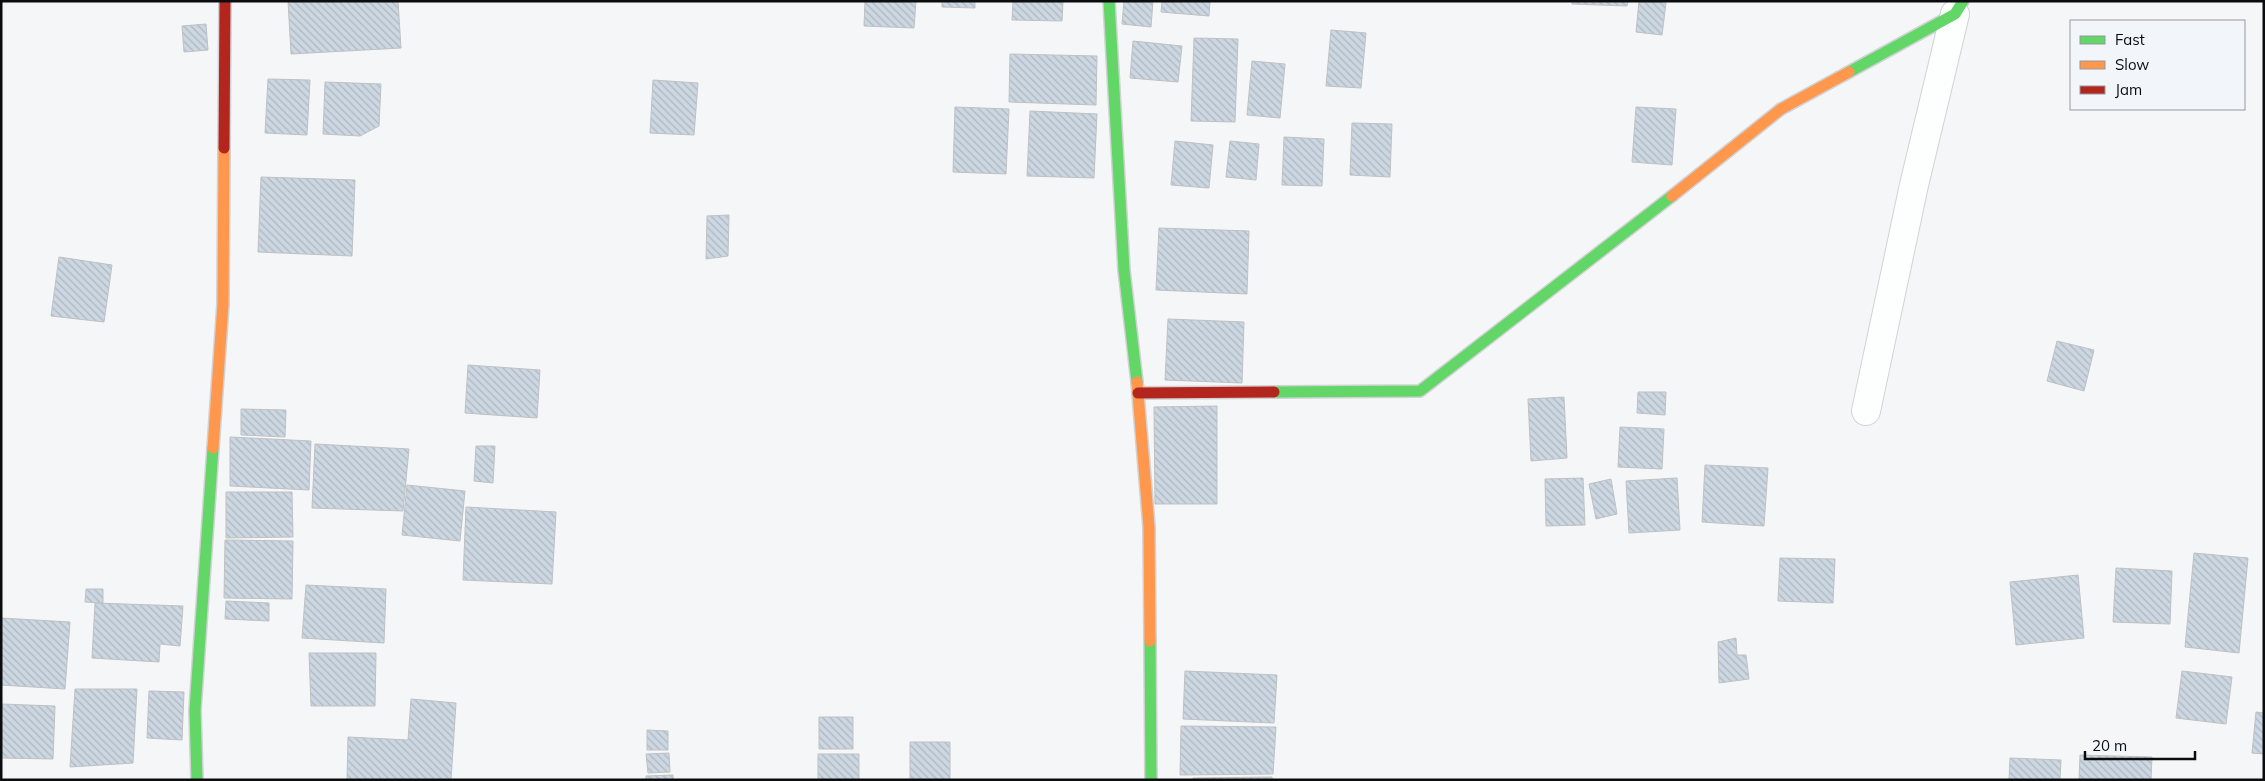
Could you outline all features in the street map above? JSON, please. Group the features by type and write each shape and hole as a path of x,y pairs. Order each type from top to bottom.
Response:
{"street":[{"path":"196,780 195,710 223,304 225,1"},
{"path":"1109,1 1124,270 1138,393 1149,527 1151,780"},
{"path":"1138,393 1420,391 1578,270 1781,109 1959,7"},
{"path":"1866,411 1914,184 1959,7"}],"building":[{"path":"288,1 398,1 401,48 291,54"},
{"path":"865,1 916,1 914,28 864,26"},
{"path":"942,1 975,1 975,8 942,7"},
{"path":"1013,1 1063,1 1062,21 1012,20"},
{"path":"1124,1 1153,1 1151,27 1122,24"},
{"path":"1162,1 1210,1 1209,16 1161,12"},
{"path":"1572,1 1628,1 1627,6 1572,4"},
{"path":"1639,1 1666,3 1662,35 1636,32"},
{"path":"206,24 208,50 184,52 182,26"},
{"path":"1331,30 1366,33 1361,88 1326,86"},
{"path":"1194,38 1238,39 1235,122 1191,121"},
{"path":"1133,41 1182,46 1178,82 1130,78"},
{"path":"1010,54 1097,56 1096,105 1009,102"},
{"path":"1252,61 1285,64 1280,118 1247,115"},
{"path":"268,79 310,80 307,135 265,133"},
{"path":"653,80 698,83 694,135 650,133"},
{"path":"325,82 381,84 379,126 360,136 323,134"},
{"path":"955,107 1009,109 1006,174 953,172"},
{"path":"1636,107 1676,109 1672,165 1632,162"},
{"path":"1030,111 1097,114 1094,178 1027,176"},
{"path":"1352,123 1392,124 1390,177 1350,175"},
{"path":"1284,137 1324,139 1322,186 1282,185"},
{"path":"1175,141 1213,145 1209,188 1171,185"},
{"path":"1230,141 1259,144 1256,180 1226,177"},
{"path":"261,177 355,180 352,256 258,252"},
{"path":"729,215 728,256 706,259 707,216"},
{"path":"1159,228 1249,231 1247,294 1156,290"},
{"path":"59,257 112,265 104,322 51,316"},
{"path":"1168,319 1244,322 1242,383 1165,380"},
{"path":"2057,341 2094,350 2084,391 2047,381"},
{"path":"468,365 540,370 537,418 465,413"},
{"path":"1638,392 1666,392 1665,415 1637,413"},
{"path":"1564,397 1567,458 1531,461 1528,399"},
{"path":"1217,406 1217,504 1155,504 1154,407"},
{"path":"241,409 286,410 285,437 241,435"},
{"path":"1620,427 1664,429 1662,469 1618,467"},
{"path":"230,437 311,441 309,490 230,486"},
{"path":"315,444 409,449 403,511 312,508"},
{"path":"476,446 495,446 493,483 474,481"},
{"path":"1705,465 1768,468 1764,526 1702,522"},
{"path":"1583,478 1585,525 1546,526 1545,479"},
{"path":"1677,478 1680,530 1629,533 1626,481"},
{"path":"1611,479 1617,514 1596,519 1589,484"},
{"path":"407,485 465,491 460,541 402,535"},
{"path":"226,492 292,492 293,537 226,538"},
{"path":"466,507 556,512 552,584 463,580"},
{"path":"225,540 293,541 292,599 224,598"},
{"path":"2194,553 2248,558 2239,653 2185,647"},
{"path":"1780,558 1835,559 1833,603 1778,601"},
{"path":"2116,568 2172,571 2170,624 2113,622"},
{"path":"2078,575 2084,638 2016,645 2010,582"},
{"path":"306,585 386,589 384,643 302,638"},
{"path":"86,589 103,589 103,603 85,602"},
{"path":"226,601 269,603 269,621 225,619"},
{"path":"95,603 183,606 180,646 160,644 159,662 92,658"},
{"path":"1,618 70,622 65,689 1,685"},
{"path":"1736,638 1737,655 1746,655 1749,679 1719,683 1718,642"},
{"path":"309,653 376,653 375,706 311,706"},
{"path":"1185,671 1277,675 1274,723 1183,719"},
{"path":"2182,671 2232,677 2226,724 2176,718"},
{"path":"75,689 137,689 133,763 70,767"},
{"path":"149,691 184,692 182,740 147,738"},
{"path":"411,699 456,703 451,780 347,780 348,737 408,740"},
{"path":"1,704 55,706 53,759 1,758"},
{"path":"2256,712 2264,713 2264,754 2252,753"},
{"path":"819,717 853,717 853,749 819,749"},
{"path":"1181,726 1276,727 1273,774 1180,775"},
{"path":"647,730 668,731 668,750 647,750"},
{"path":"910,742 950,742 950,780 910,780"},
{"path":"669,753 670,772 648,773 646,754"},
{"path":"818,754 859,754 859,780 818,780"},
{"path":"2080,755 2152,757 2151,780 2079,780"},
{"path":"2010,758 2061,760 2060,780 2009,780"},
{"path":"673,775 673,780 646,780 646,776"},
{"path":"1272,777 1272,780 1193,780 1193,778"}],"traffic: fast":[{"path":"1109,1 1124,270 1137,382"},
{"path":"1849,72 1955,14 1963,1"},
{"path":"1274,392 1420,391 1672,196"},
{"path":"197,780 195,710 213,448"},
{"path":"1150,641 1151,780"}],"traffic: slow":[{"path":"1672,196 1781,109 1849,72"},
{"path":"213,448 223,304 224,148"},
{"path":"1137,382 1149,527 1150,641"}],"traffic: jam":[{"path":"224,148 225,1"},
{"path":"1138,393 1274,392"}]}
